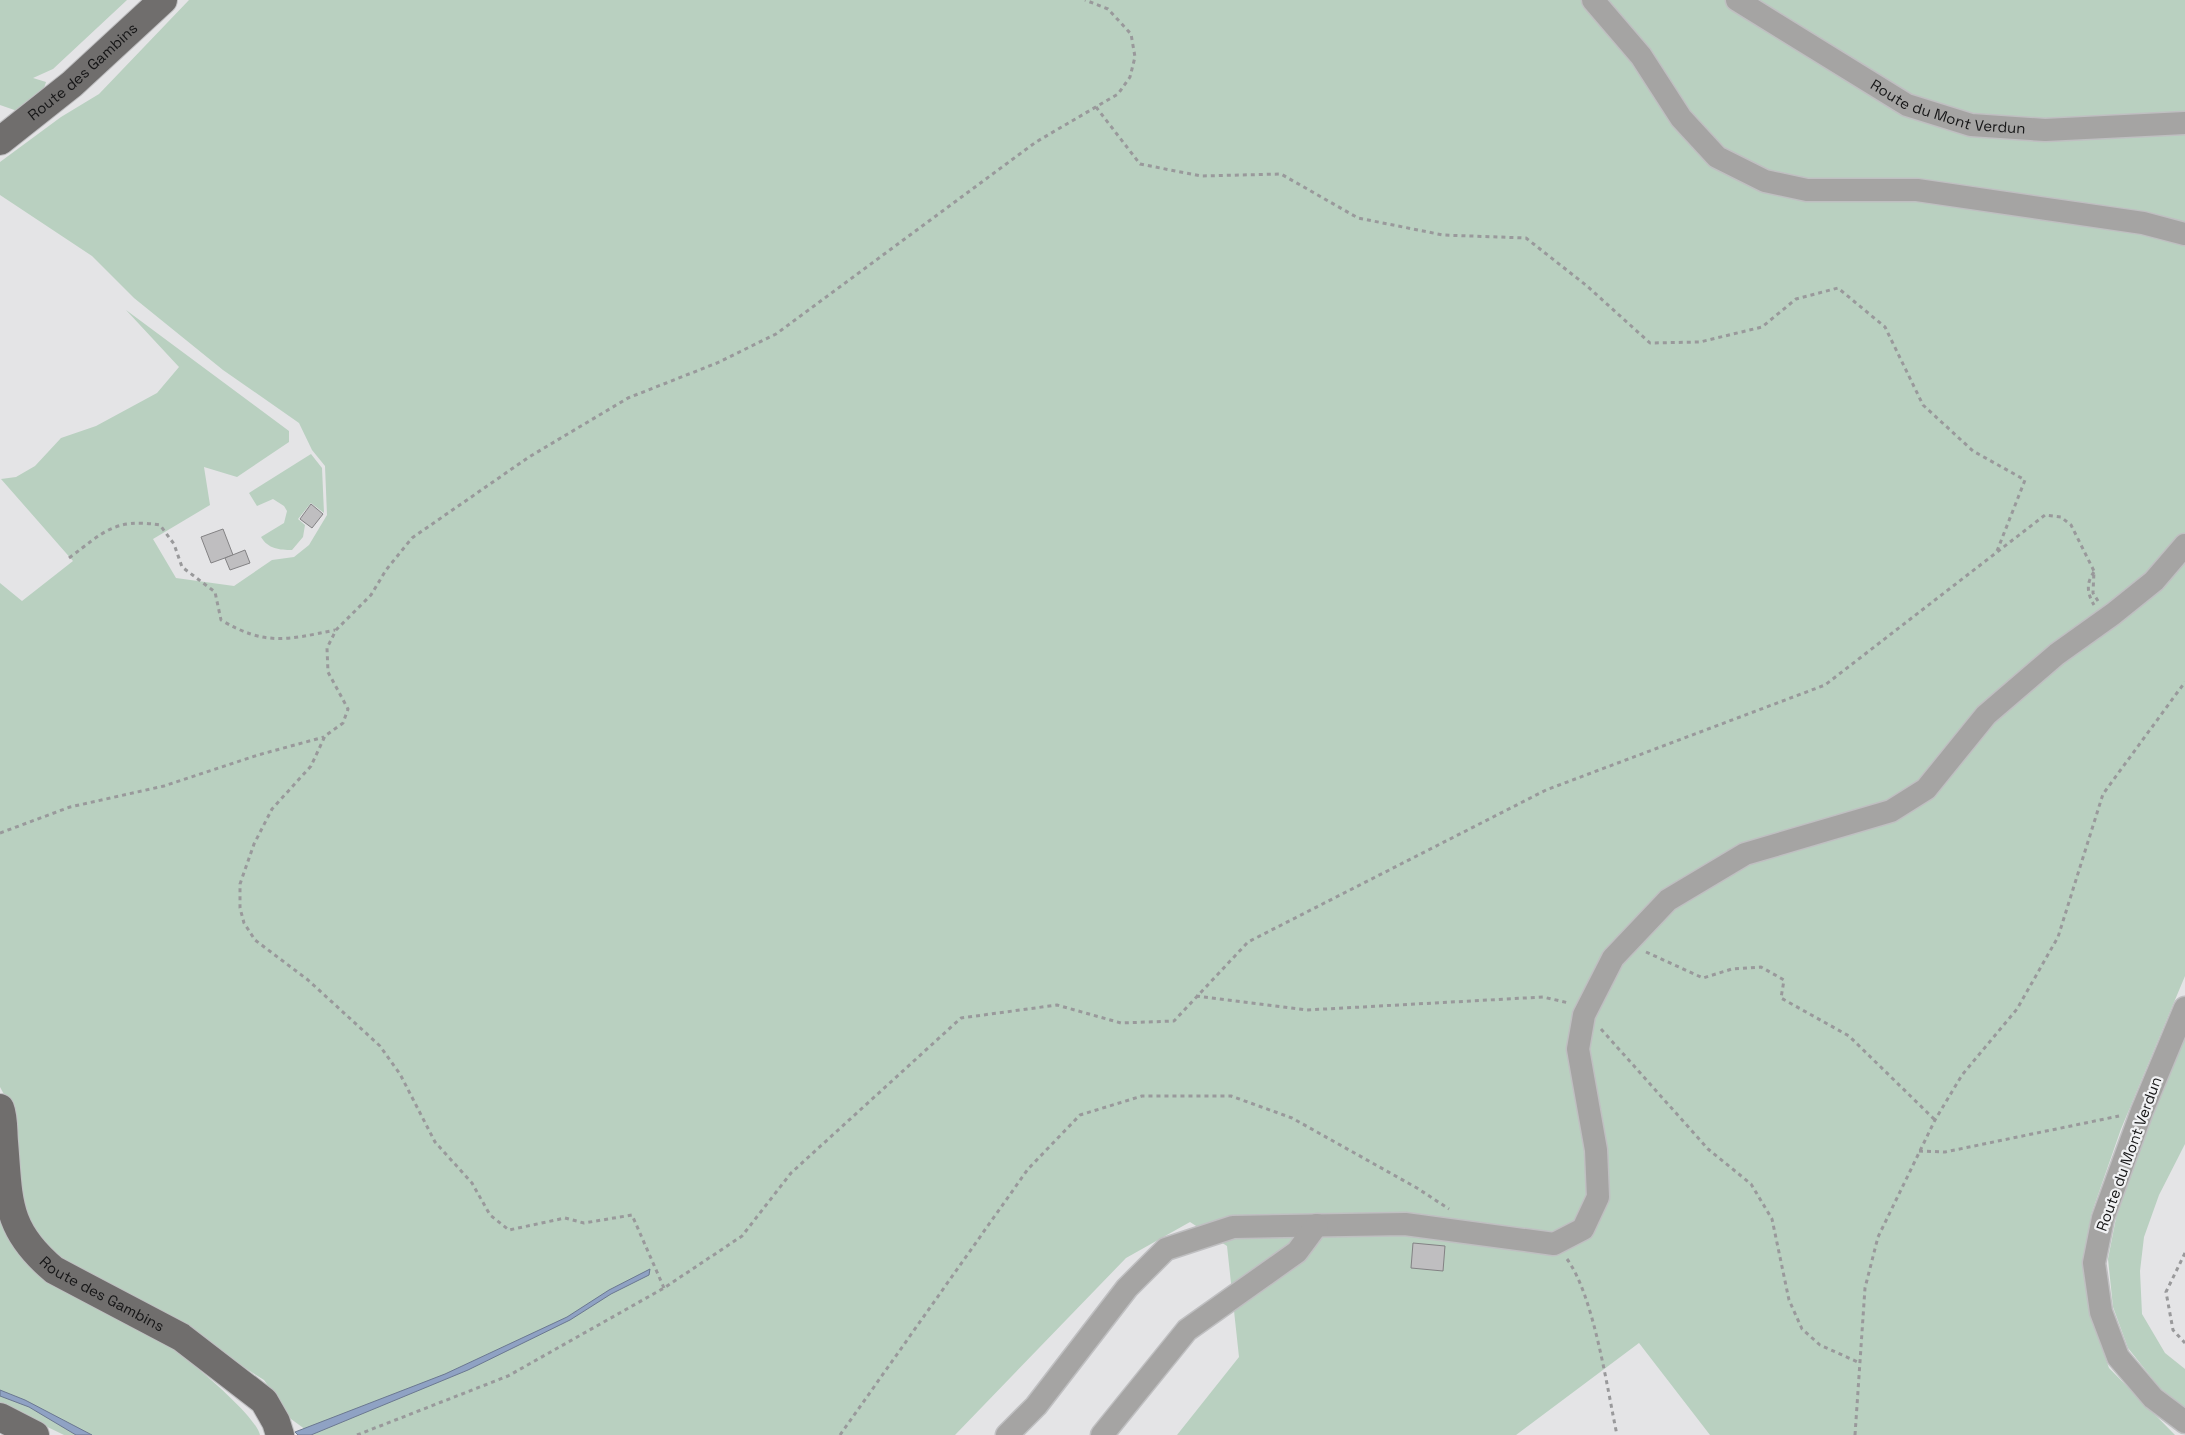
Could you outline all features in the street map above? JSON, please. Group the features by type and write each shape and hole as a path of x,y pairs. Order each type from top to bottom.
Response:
{"main road":[{"name":"Route des Gambins","path":"0,141 72,84 163,0"},
{"name":"Route des Gambins","path":"0,1108 6,1189 12,1216 23,1239 36,1255 54,1270 181,1337 264,1401 276,1422 280,1435"},
{"path":"0,1417 35,1435"}],"street":[{"path":"1593,0 1640,56 1681,118 1718,157 1765,181 1807,190 1917,190 2143,223 2185,234"},
{"name":"Route du Mont Verdun","path":"1737,0 1907,104 1971,125 2045,130 2185,123"},
{"path":"1007,1435 1036,1406 1127,1288 1166,1249 1234,1227 1405,1224 1554,1244 1583,1229 1598,1197 1596,1150 1578,1049 1584,1015 1613,958 1668,900 1745,854 1891,811 1926,789 1986,716 2057,654 2113,614 2154,581 2185,545"},
{"name":"Route du Mont Verdun","path":"2185,1008 2142,1111 2103,1218 2094,1263 2101,1312 2118,1357 2153,1398 2185,1422"},
{"path":"1102,1435 1187,1330 1297,1252 1317,1226"}],"path":[{"path":"0,833 70,806 164,786 258,755 325,736 343,723 348,709 328,672 326,648 336,630 371,595 386,570 412,538 522,462 628,398 717,363 776,334 1036,142 1118,94 1130,77 1134,57 1130,34 1108,9 1085,0"},
{"path":"1096,106 1140,164 1201,176 1281,174 1358,218 1443,235 1526,238 1587,286 1650,343 1700,342 1762,327 1796,299 1838,288 1885,327 1923,405 1973,451 2025,480 1997,552"},
{"path":"357,1435 508,1376 664,1288 742,1236 791,1174 961,1018 1057,1005 1121,1024 1174,1021 1248,942 1546,790 1825,685 2045,515 2062,517 2071,525 2094,571 2093,593 2101,606 2113,614"},
{"path":"69,558 111,526 138,521 160,524 174,544 182,568 215,592 221,620 240,632 263,639 301,637 336,630"},
{"path":"1855,1435 1865,1288 1878,1237 1935,1120 1962,1075 2017,1009 2058,937 2103,794 2185,682"},
{"path":"325,736 311,766 272,809 254,844 240,884 240,908 244,923 255,940 308,980 380,1046 400,1074 434,1142 472,1182 490,1215 509,1230 564,1218 584,1223 632,1215 664,1288"},
{"path":"1628,942 1668,964 1702,978 1732,969 1760,967 1784,980 1781,998 1849,1036 1935,1120"},
{"path":"840,1435 1028,1169 1080,1115 1142,1096 1231,1096 1292,1118 1417,1188 1457,1214"},
{"path":"1919,1151 1945,1152 2142,1111"},
{"path":"1554,1244 1573,1269 1590,1316 1617,1435"},
{"path":"2185,1253 2166,1292 2173,1330 2185,1343"}],"green space":[{"path":"0,0 127,0 53,69 33,78 46,82 40,101 23,113 0,105"},
{"path":"189,0 1726,0 1905,109 2185,133 2185,976 2121,1129 2091,1215 2084,1264 2090,1314 2109,1368 2175,1435 1710,1435 1639,1343 1516,1435 1177,1435 1239,1357 1227,1246 1190,1222 1126,1258 955,1435 313,1435 291,1419 264,1380 184,1329 59,1262 45,1247 23,1210 14,1113 0,1087 0,583 22,601 73,561 1,479 16,477 35,466 61,438 96,426 157,393 179,367 126,310 289,431 289,442 237,477 204,467 210,505 153,539 176,578 234,586 272,560 294,557 309,545 327,515 325,466 312,450 299,423 223,370 134,298 92,256 0,195 0,162 61,117 99,94"},
{"path":"1747,0 2185,0 2185,115 2045,124 1971,119 1909,100"},
{"path":"311,454 322,468 324,513 311,503 298,519 305,525 303,537 292,550 275,548 267,544 261,537 284,523 287,511 284,506 273,499 257,506 249,493"},
{"path":"2185,1038 2185,1144 2159,1195 2144,1237 2140,1271 2142,1314 2165,1353 2185,1369 2185,1408 2159,1387 2128,1348 2113,1307 2108,1259 2116,1218 2144,1137"},
{"path":"0,1216 99,1289 185,1358 222,1390 248,1416 260,1435 64,1435 0,1404"}],"water":[{"path":"650,1269 649,1275 611,1294 570,1320 468,1370 311,1435 298,1435 295,1432 445,1374 567,1317 609,1290"},
{"path":"0,1390 25,1400 92,1435 76,1435 29,1407 0,1396"}],"building":[{"path":"311,504 323,514 312,528 300,519"},
{"path":"223,529 233,555 211,563 201,537"},
{"path":"245,550 250,563 230,570 225,558"},
{"path":"1413,1243 1445,1246 1443,1271 1411,1268"}]}
